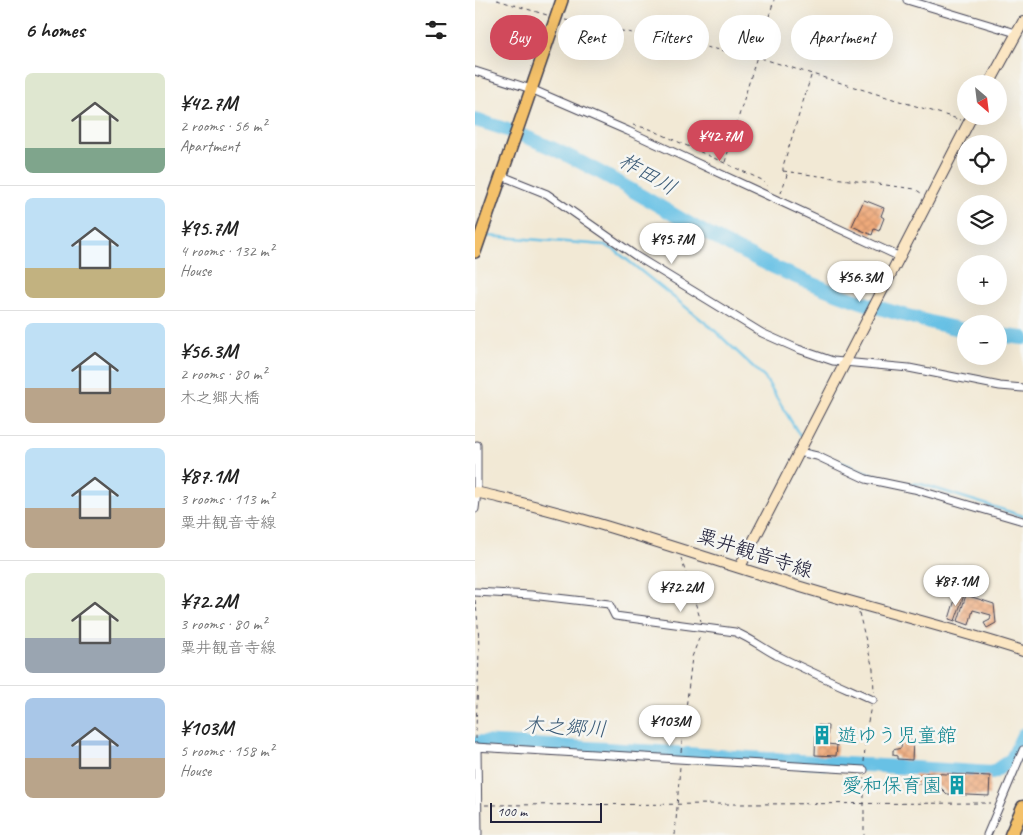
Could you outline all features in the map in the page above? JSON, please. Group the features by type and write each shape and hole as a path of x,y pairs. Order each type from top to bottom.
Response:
{"highway":[{"path":"1011,835 1023,807"}],"main road":[{"path":"548,42 562,0"},
{"path":"475,252 541,60"}],"street":[{"path":"907,0 1016,33"},
{"path":"531,89 542,72 556,18"},
{"path":"994,75 1023,22"},
{"path":"504,80 523,83 528,81 539,60"},
{"path":"475,71 531,89 780,198 898,256"},
{"path":"740,567 898,256 968,125"},
{"path":"502,176 547,194 636,256 762,333 823,359 909,368 1000,386 1023,388"},
{"path":"475,509 477,445"},
{"path":"799,452 817,456 866,479 914,489 1023,521"},
{"name":"粟井観音寺線","path":"476,492 572,515 856,603 975,635 1023,651"},
{"path":"475,592 531,595 609,604 615,616 735,632 753,639 774,654 873,700"},
{"path":"478,835 476,747 864,770"},
{"path":"987,835 1023,750"}],"path":[{"path":"497,0 556,18 719,50"},
{"path":"770,15 774,0"},
{"path":"725,163 756,60"},
{"path":"767,60 957,115"},
{"path":"783,171 812,74"},
{"path":"625,124 650,129 762,180 780,198 787,175 783,171"},
{"path":"783,171 921,190 923,196"},
{"path":"675,835 692,657 704,627 677,546"},
{"path":"475,600 480,646 479,679 476,698 476,747"},
{"path":"856,603 875,682 866,732 864,835"},
{"path":"478,805 999,803"}],"building":[{"path":"864,200 884,208 881,216 884,218 879,231 874,229 872,235 852,226"},
{"path":"957,593 964,595 955,621 949,619"},
{"path":"966,595 994,604 996,623 987,628 984,623 990,620 991,615 973,610 969,625 958,621"},
{"name":"遊ゆう児童館","path":"816,725 828,726 827,744 837,745 836,756 815,755"},
{"path":"902,740 913,741 912,760 897,759 897,756 893,755 893,750 901,748"},
{"name":"愛和保育園","path":"926,773 990,776 989,796 947,794 940,787 914,783 914,775 925,776"}],"waterway":[{"name":"柞田川","path":"475,120 505,129 561,152 721,241 800,279 883,309 957,328"},
{"path":"487,236 605,245 616,251 713,329 765,378 800,436"},
{"name":"柞田川","path":"1007,336 1023,338"},
{"path":"808,450 888,480"},
{"path":"903,483 921,484 1023,516"},
{"name":"木之郷川","path":"866,765 992,773 1012,759 1023,735"},
{"name":"木之郷川","path":"480,742 677,753"},
{"name":"木之郷川","path":"687,754 862,765"}],"place":[{"name":"遊ゆう児童館","path":"822,735"},
{"name":"愛和保育園","path":"957,785"}]}
